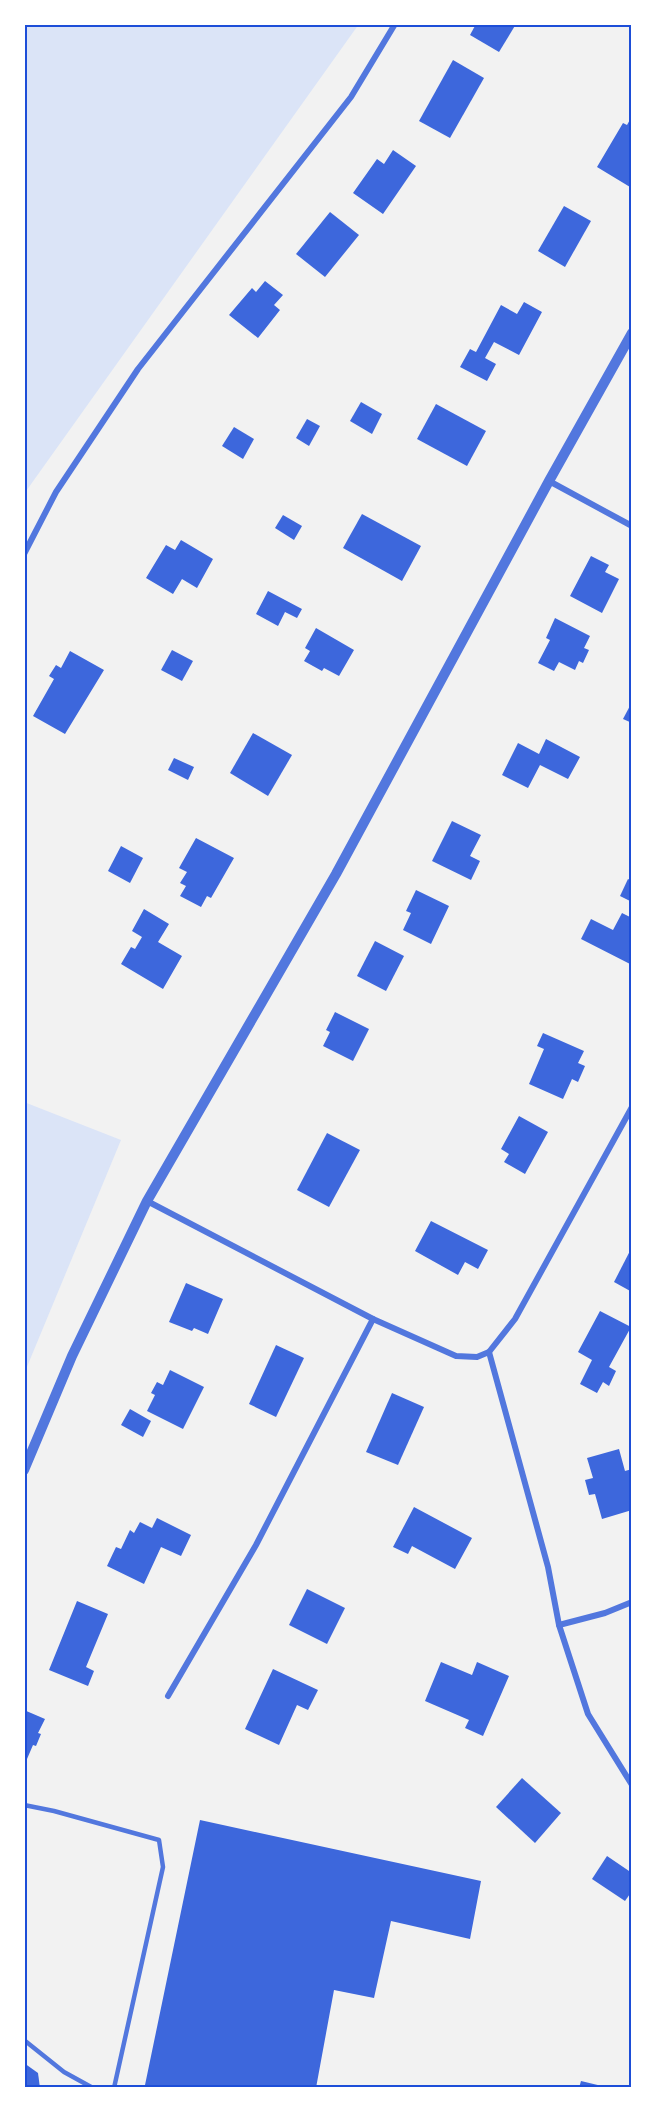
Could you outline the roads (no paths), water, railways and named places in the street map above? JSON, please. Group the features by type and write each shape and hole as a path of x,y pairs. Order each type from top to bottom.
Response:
{"street":[{"path":"24,554 56,492 138,369 351,97 395,24"},
{"path":"24,1470 72,1356 147,1201 336,874 632,333"},
{"path":"549,481 632,526"},
{"path":"147,1201 373,1320 456,1356 477,1357 489,1352 515,1319 632,1107"},
{"path":"168,1696 256,1545 373,1320"},
{"path":"489,1352 548,1567 560,1625 588,1714 632,1785"},
{"path":"560,1625 605,1613 632,1602"}],"lane":[{"path":"24,1805 159,1840 163,1867 114,2088"},
{"path":"24,2040 64,2072 93,2088"}]}
